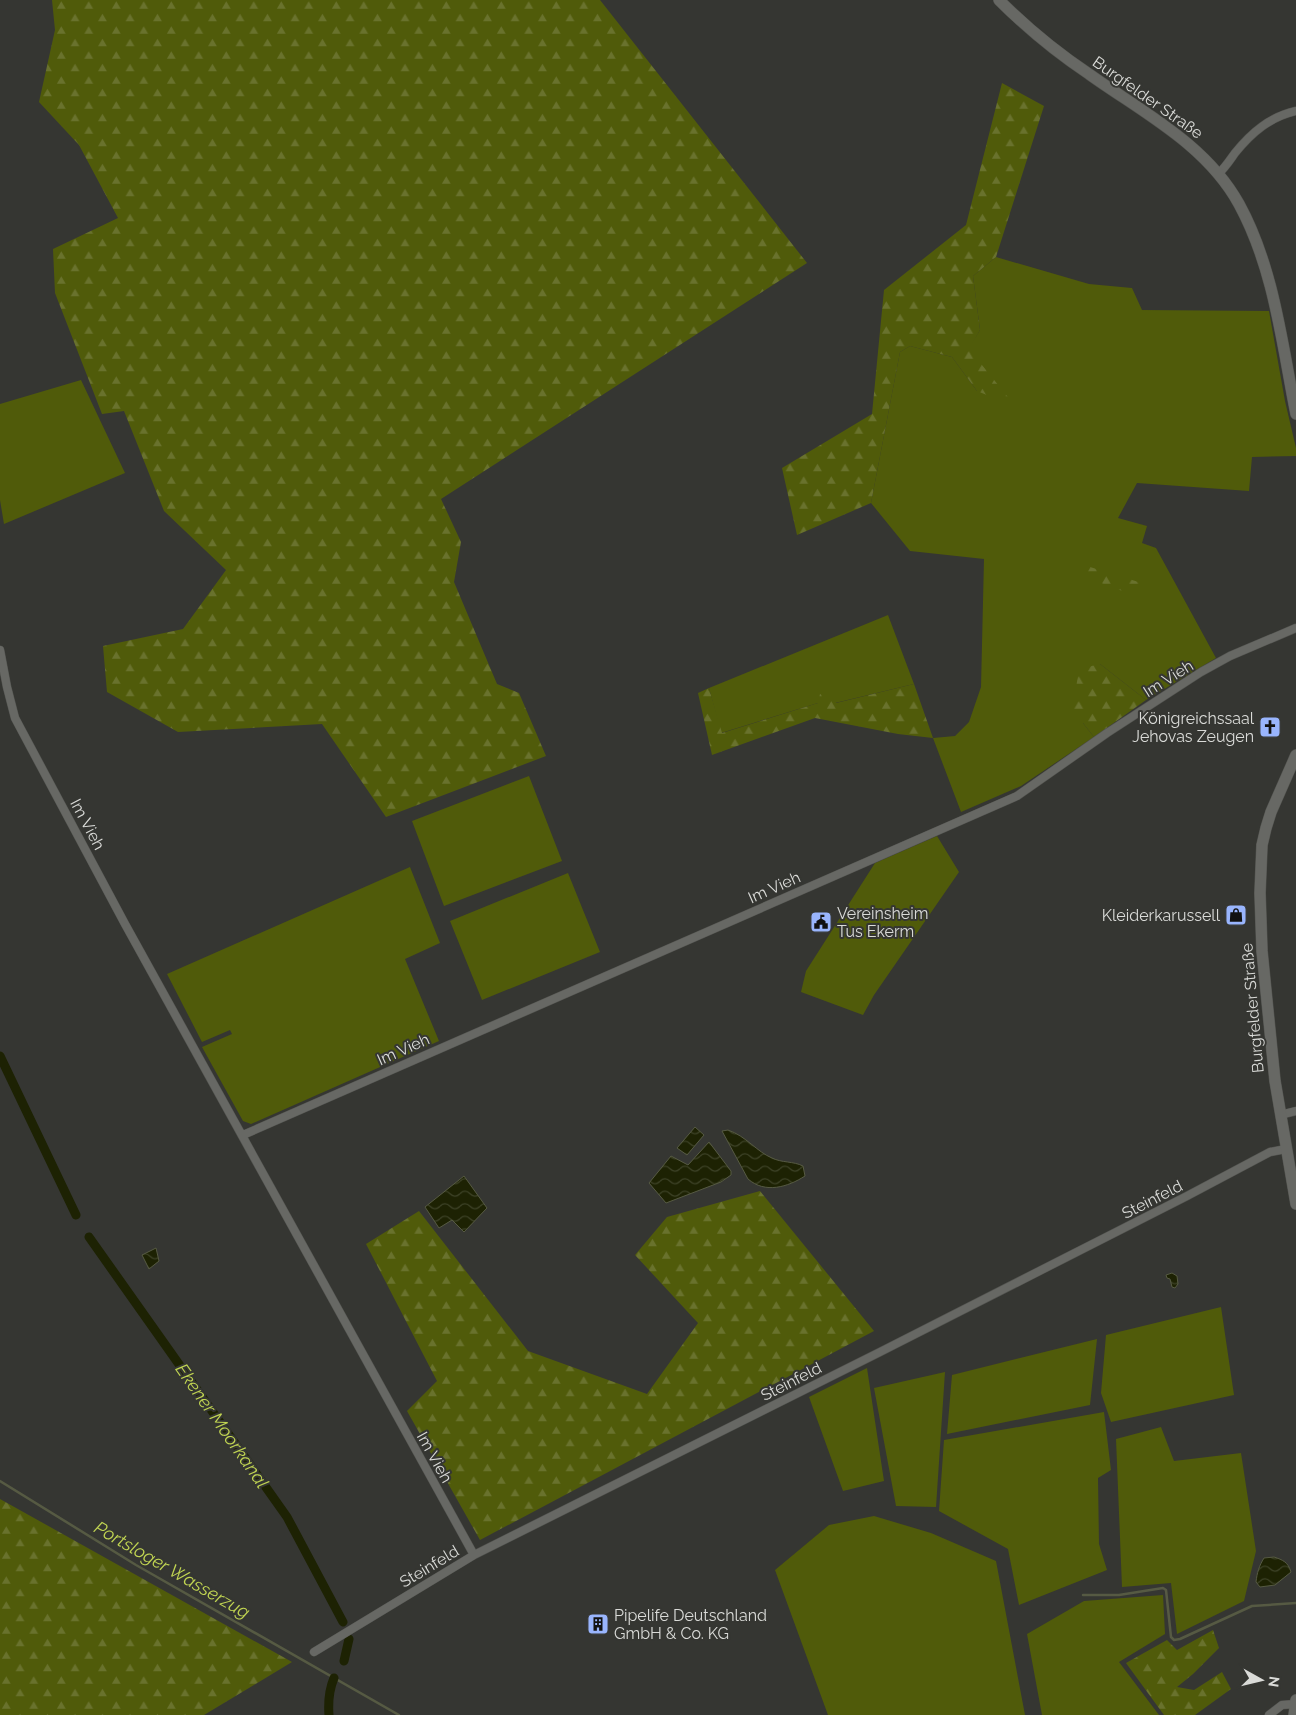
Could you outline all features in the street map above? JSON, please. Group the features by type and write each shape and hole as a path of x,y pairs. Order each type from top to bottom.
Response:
{"street":[{"name":"Burgfelder Straße","path":"999,0 1050,47 1184,140 1218,174 1238,202 1261,254 1270,284 1296,414"},
{"path":"1218,174 1259,127 1284,114 1296,111"},
{"name":"Im Vieh","path":"242,1134 1017,796 1107,733 1201,672 1230,656 1296,628"},
{"name":"Im Vieh","path":"0,650 6,687 14,718 125,924 474,1555"},
{"name":"Burgfelder Straße","path":"1296,755 1271,812 1262,845 1260,870 1262,951 1275,1081 1296,1204"},
{"path":"1280,1115 1296,1111"},
{"name":"Steinfeld","path":"314,1652 474,1555 880,1352 1270,1152 1286,1149"},
{"path":"1294,1715 1296,1700"},
{"path":"1269,1715 1282,1705 1295,1704"}],"green space":[{"path":"52,0 600,0 807,263 441,499 461,542 454,582 497,684 519,693 546,756 386,817 322,724 178,732 107,692 103,646 183,629 226,570 164,511 124,411 102,414 55,293 53,249 118,218 79,145 39,102 55,30"},
{"path":"1002,83 1044,106 996,257 973,276 980,330 969,349 1016,407 977,391 952,357 910,346 900,352 871,503 797,535 782,468 872,414 884,290 966,225"},
{"path":"996,257 1089,284 1132,288 1142,310 1269,311 1296,456 1252,457 1249,491 1137,483 1118,518 1147,526 1142,543 1156,548 1216,658 1146,700 1100,664 1083,723 1094,737 1021,786 961,812 933,738 955,736 969,722 981,687 984,559 910,551 871,503 900,352 910,346 952,357 977,391 968,349 980,330 973,276"},
{"path":"81,380 125,473 4,524 0,500 0,404"},
{"path":"1090,567 1145,584 1141,598 1085,577"},
{"path":"888,615 914,684 835,703 818,703 721,733 709,688"},
{"path":"1100,664 1146,700 1094,737 1083,723 1071,720 1079,669"},
{"path":"914,684 933,738 898,734 815,718 712,755 698,693 709,688 722,733 818,703 820,694 834,696 836,703"},
{"path":"529,776 562,861 444,906 412,821"},
{"path":"937,836 959,872 874,995 863,1015 801,992 806,971 875,863"},
{"path":"410,867 440,943 405,959 439,1041 251,1124 243,1121 202,1047 232,1034 230,1030 202,1042 167,974"},
{"path":"568,873 600,952 482,1000 450,921"},
{"path":"760,1191 874,1331 480,1540 407,1411 437,1381 366,1244 419,1211 528,1351 647,1394 698,1323 635,1255 667,1217"},
{"path":"1221,1307 1234,1395 1111,1422 1101,1393 1106,1335"},
{"path":"1097,1339 1090,1405 947,1434 952,1375"},
{"path":"867,1368 884,1481 843,1491 809,1397"},
{"path":"945,1372 936,1507 896,1506 874,1388"},
{"path":"1104,1412 1111,1470 1098,1478 1099,1544 1107,1570 1019,1605 1008,1549 939,1511 944,1440"},
{"path":"1161,1427 1174,1461 1241,1453 1256,1551 1244,1601 1177,1634 1171,1583 1122,1587 1116,1439"},
{"path":"0,1499 292,1662 204,1715 0,1715"},
{"path":"874,1516 931,1533 996,1561 1025,1715 828,1715 775,1570 829,1525"},
{"path":"1163,1595 1165,1634 1119,1662 1159,1715 1042,1715 1027,1634 1084,1601"},
{"path":"1213,1630 1219,1648 1177,1687 1194,1690 1222,1672 1231,1689 1195,1715 1164,1715 1126,1663 1167,1640 1177,1650"}],"water":[{"path":"695,1127 704,1135 687,1155 677,1148"},
{"path":"728,1130 772,1158 803,1166 805,1176 784,1186 769,1188 755,1184 748,1179 722,1131"},
{"path":"709,1142 731,1171 731,1175 721,1182 666,1203 649,1183 671,1156 688,1165"},
{"path":"464,1176 487,1208 464,1232 452,1220 439,1228 425,1207"},
{"path":"156,1248 159,1261 149,1269 142,1255"},
{"path":"1172,1273 1177,1276 1178,1284 1175,1288 1172,1287 1170,1279 1166,1275"},
{"path":"1274,1557 1285,1562 1291,1572 1275,1585 1260,1587 1256,1582 1261,1564 1264,1558"}],"waterway":[{"name":"Ekener Moorkanal","path":"0,1056 76,1215"},
{"name":"Ekener Moorkanal","path":"89,1237 287,1517 343,1622"},
{"name":"Portsloger Wasserzug","path":"0,1481 136,1565 399,1715"},
{"path":"1083,1595 1119,1595 1163,1588 1166,1590 1171,1637 1174,1640 1252,1606 1296,1603"},
{"name":"Ekener Moorkanal","path":"344,1661 349,1639"},
{"name":"Ekener Moorkanal","path":"329,1715 329,1696 334,1678"}],"place":[{"name":"Königreichssaal Jehovas Zeugen","path":"1270,727"},
{"name":"Kleiderkarussell","path":"1236,915"},
{"name":"Vereinsheim Tus Ekerm","path":"821,922"},
{"name":"Pipelife Deutschland GmbH & Co. KG","path":"598,1624"}]}
